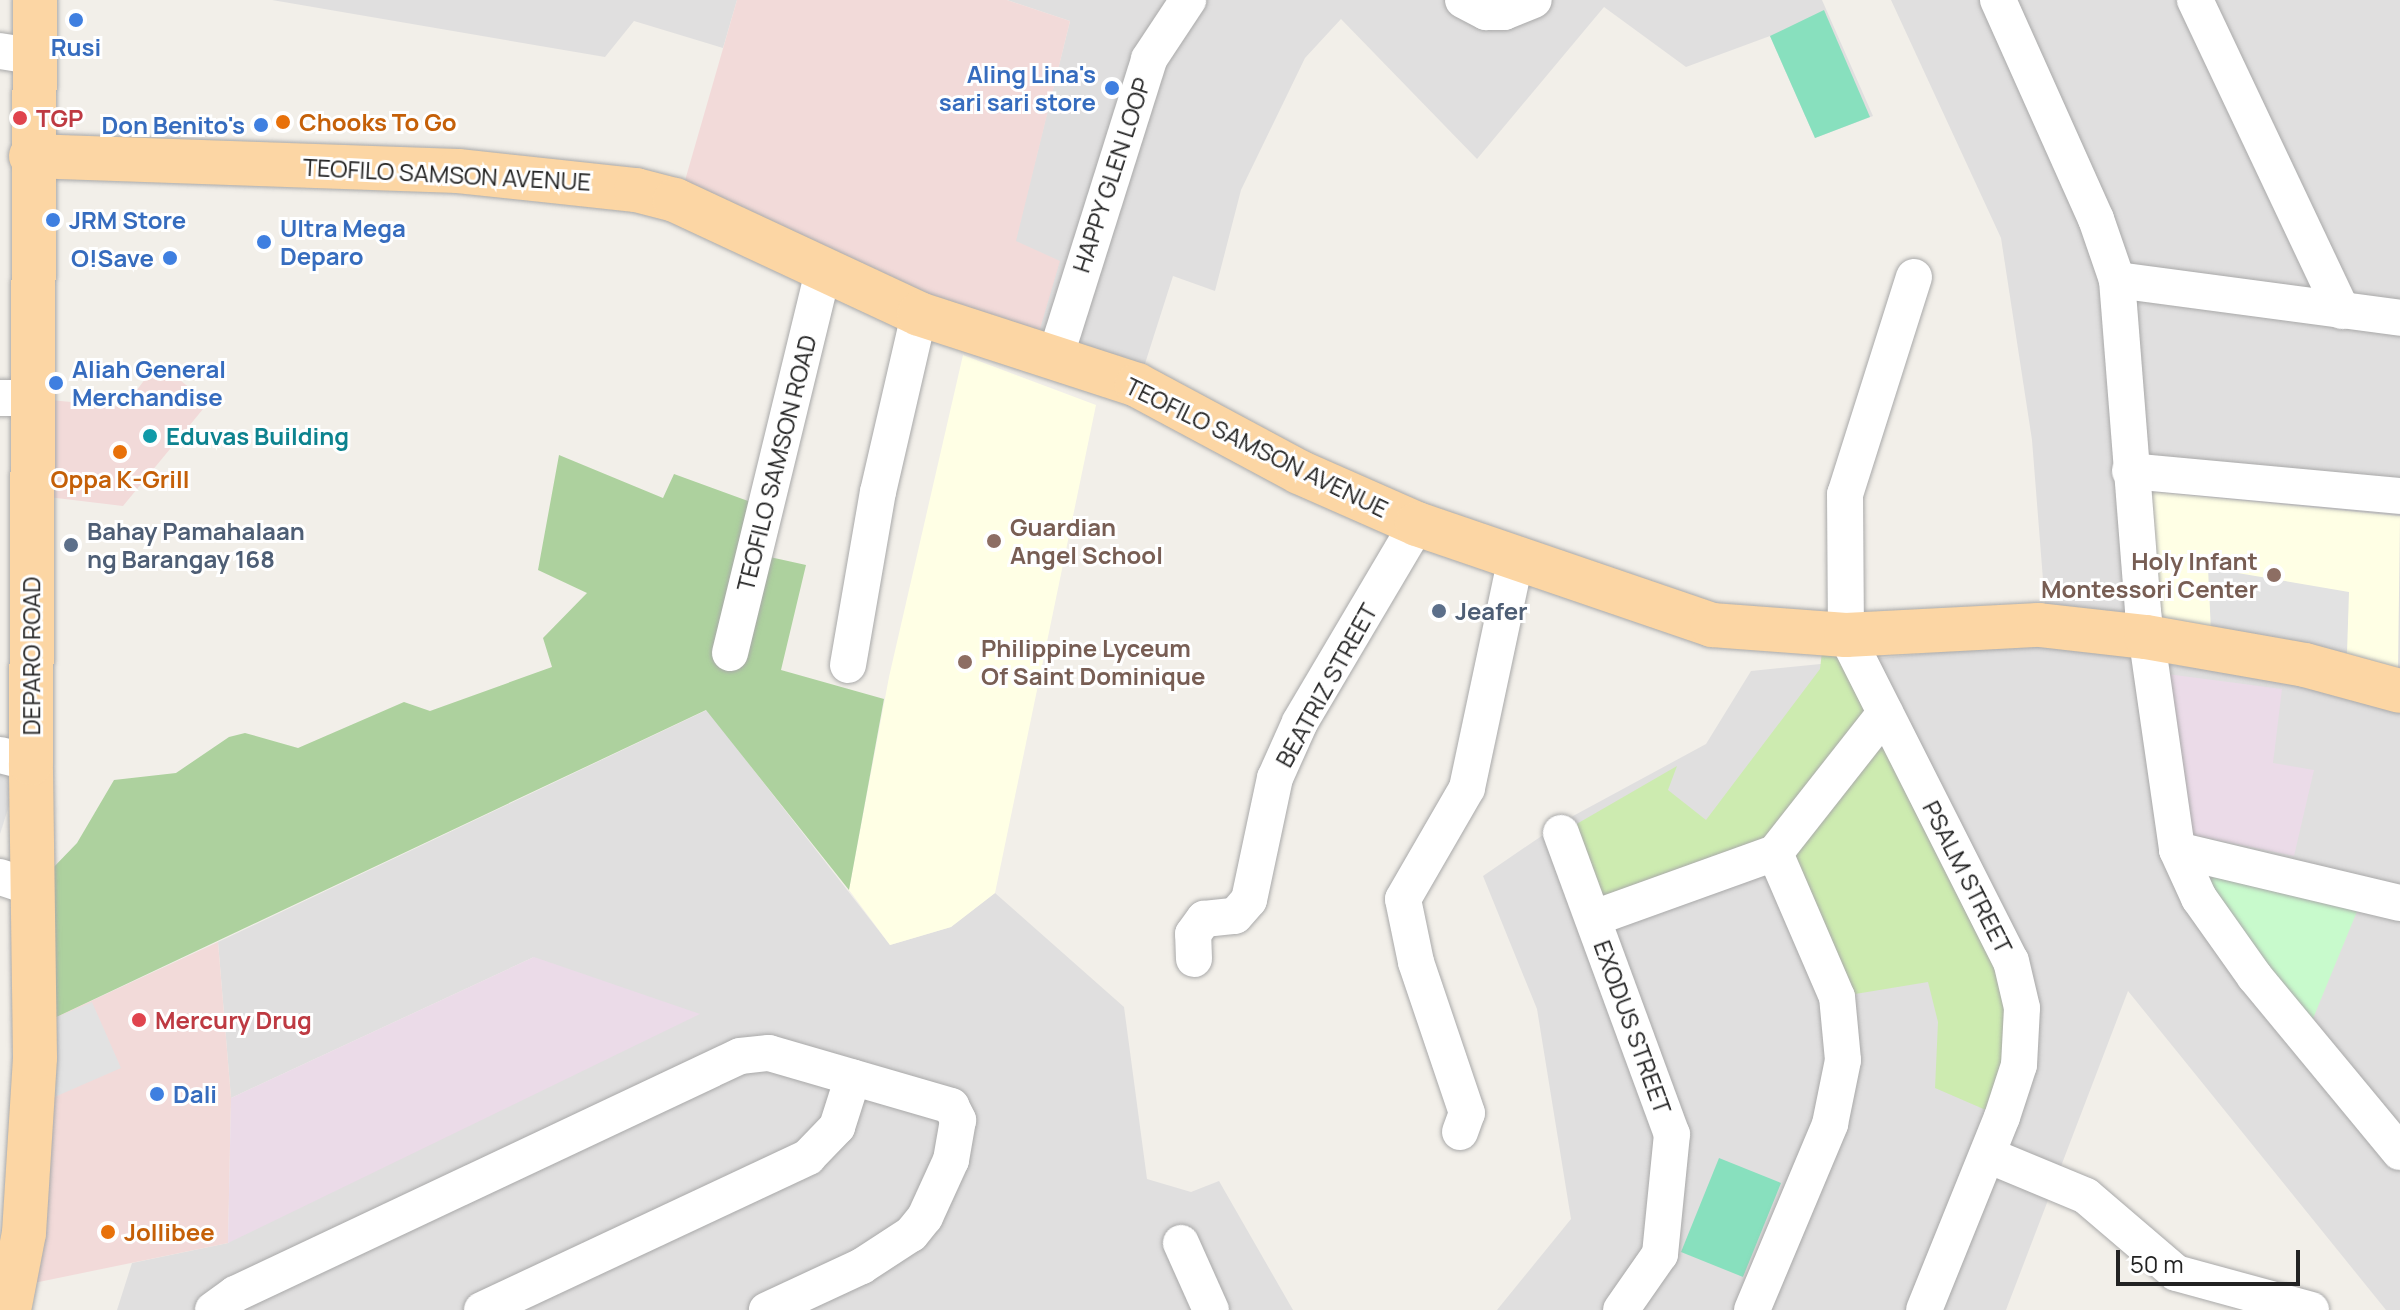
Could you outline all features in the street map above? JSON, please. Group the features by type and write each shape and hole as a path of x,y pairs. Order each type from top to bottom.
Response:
{"main road":[{"name":"DEPARO ROAD","path":"9,1310 28,1179 35,1057 16,882 15,759 16,398 31,156 17,54 35,0"},
{"name":"TEOFILO SAMSON AVENUE","path":"31,156 458,171 592,182 675,200 823,272 919,314 1137,385 1299,472 1417,524 1712,625 1846,635 2039,625 2146,637 2305,665 2400,691"}],"street":[{"name":"HAPPY GLEN LOOP","path":"1055,358 1149,59 1188,0"},
{"path":"1463,0 1486,12 1504,12 1534,0"},
{"path":"1998,0 2096,219 2117,280 2130,471 2146,637 2177,850 2199,898 2255,977 2400,1152"},
{"path":"2195,0 2342,311"},
{"name":"TEOFILO SAMSON ROAD","path":"730,653 823,272"},
{"path":"1846,635 1841,565 1845,494 1914,277"},
{"path":"2117,280 2400,318"},
{"path":"848,665 878,492 919,314"},
{"path":"2130,471 2400,496"},
{"name":"BEATRIZ STREET","path":"1194,959 1193,934 1204,919 1235,916 1249,900 1275,778 1300,722 1417,524"},
{"path":"1460,1132 1467,1113 1416,962 1403,899 1467,788 1516,558"},
{"name":"PSALM STREET","path":"1846,635 2011,961 2022,1008 2019,1065 1990,1156 1924,1310"},
{"path":"1594,918 1775,853 1885,713"},
{"name":"EXODUS STREET","path":"1561,833 1672,1134 1660,1254 1621,1310"},
{"path":"2177,850 2400,903"},
{"path":"1752,1310 1830,1124 1843,1060 1837,997 1775,853"},
{"path":"213,1310 235,1294 740,1056 769,1053 951,1106 958,1120 951,1160 925,1217 892,1250 767,1310"},
{"path":"482,1310 808,1157 837,1127 853,1077"},
{"path":"1990,1156 2086,1196 2176,1273 2311,1310"},
{"path":"1181,1243 1211,1310"}],"shaded area":[{"path":"272,0 737,0 723,48 634,21 605,57"},
{"path":"737,0 1007,0 1070,21 1016,241 1060,261 1037,339 922,299 684,184"},
{"path":"1007,0 1822,0 1873,116 1815,138 1770,36 1686,67 1604,7 1477,159 1341,19 1305,58 1241,190 1215,291 1173,276 1142,373 1037,339 1015,242 1070,21"},
{"path":"1891,0 2400,0 2400,668 2045,605 2032,440 2001,238"},
{"name":"Guardian Angel School","path":"963,355 1096,405 995,893 951,927 890,945 849,890 889,677"},
{"path":"158,362 208,403 123,506 48,497 50,400 124,407"},
{"name":"Holy Infant Montessori Center","path":"2145,491 2400,516 2398,672 2149,633"},
{"path":"2208,568 2349,592 2347,653 2211,632"},
{"path":"2035,634 2157,663 2288,680 2400,708 2400,1310 2386,1310 2128,991 2006,1310 1497,1310 1571,1219 1537,1009 1483,876 1562,822 1706,744 1751,671 1951,651"},
{"path":"2167,674 2282,689 2273,763 2314,770 2294,856 2188,834"},
{"path":"707,710 890,945 951,927 995,893 1124,1007 1147,1179 1191,1192 1219,1181 1293,1310 117,1310 132,1263 228,1243 534,957 231,1098 218,942"},
{"path":"0,766 20,771 0,834"},
{"path":"218,942 231,1098 228,1243 29,1284 48,1021"},
{"path":"534,957 700,1014 228,1243 231,1098"},
{"path":"92,1002 121,1068 50,1099 48,1021"}],"green space":[{"path":"1824,10 1870,117 1815,138 1770,36"},
{"path":"559,455 663,498 674,474 759,505 747,552 806,565 781,670 884,699 849,890 706,710 48,1021 50,871 77,843 114,780 176,773 229,737 245,733 298,748 404,702 430,711 552,667 543,638 587,593 538,570"},
{"path":"1824,634 2011,961 2002,1117 1935,1088 1938,1022 1928,982 1837,997 1775,853 1594,918 1561,833 1677,766 1668,790 1706,820 1820,669"},
{"path":"2196,870 2358,909 2312,1021 2270,972"},
{"path":"1719,1158 1781,1183 1743,1277 1681,1252"}],"place":[{"name":"Rusi","path":"76,20"},
{"name":"Aling Lina's sari sari store","path":"1112,88"},
{"name":"TGP","path":"20,118"},
{"name":"Chooks To Go","path":"283,122"},
{"name":"Don Benito's","path":"261,125"},
{"name":"JRM Store","path":"53,220"},
{"name":"Ultra Mega Deparo","path":"264,242"},
{"name":"O!Save","path":"170,258"},
{"name":"Aliah General Merchandise","path":"56,383"},
{"name":"Eduvas Building","path":"150,436"},
{"name":"Oppa K-Grill","path":"120,452"},
{"name":"Guardian Angel School","path":"994,541"},
{"name":"Bahay Pamahalaan ng Barangay 168","path":"71,545"},
{"name":"Holy Infant Montessori Center","path":"2274,575"},
{"name":"Jeafer","path":"1439,611"},
{"name":"Philippine Lyceum Of Saint Dominique","path":"965,662"},
{"name":"Mercury Drug","path":"139,1020"},
{"name":"Dali","path":"157,1094"},
{"name":"Jollibee","path":"108,1232"}]}
